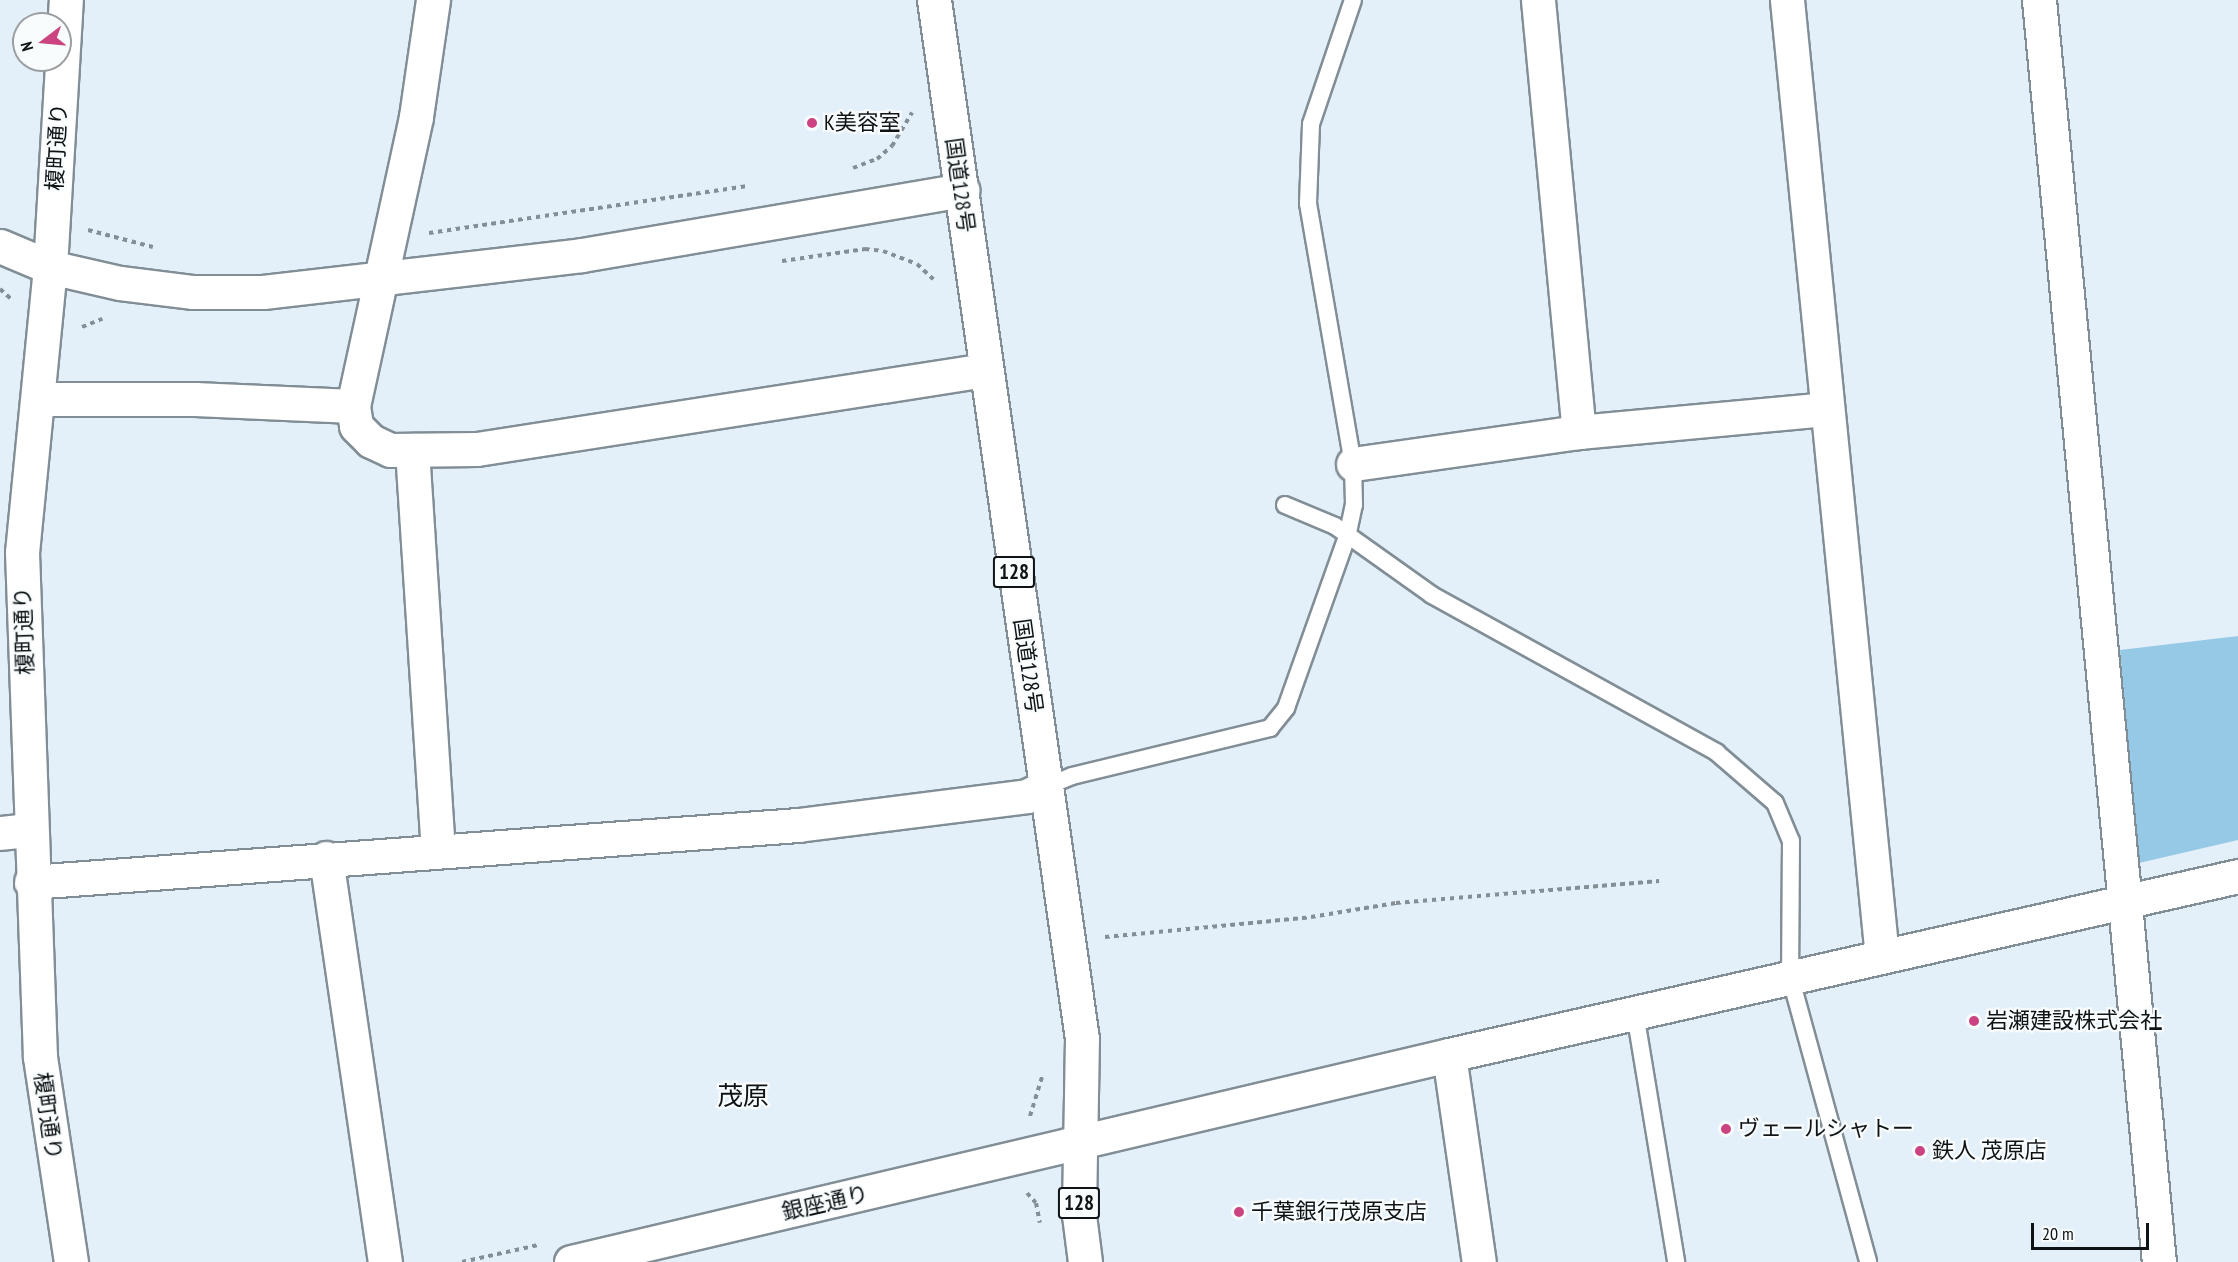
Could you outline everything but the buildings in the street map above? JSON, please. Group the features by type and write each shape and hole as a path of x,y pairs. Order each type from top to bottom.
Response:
{"main road":[{"name":"榎町通り","path":"66,0 50,267 39,399 11,550 15,831 31,882 40,1057 71,1262"},
{"path":"433,0 416,117 384,278 371,317 353,406 356,426 371,441 390,450 477,449 985,370"},
{"name":"国道128号","path":"934,0 985,370 1083,1038 1079,1215 1084,1262"},
{"path":"1538,0 1579,432"},
{"path":"1787,0 1825,409 1882,956"},
{"path":"2039,0 2159,1262"},
{"path":"0,246 50,267 120,283 193,292 263,292 582,255 962,190"},
{"path":"39,399 195,399 353,406"},
{"path":"1353,464 1579,432 1825,409"},
{"path":"412,450 438,850"},
{"path":"31,882 326,858 798,825 1027,796 1045,787"},
{"path":"326,858 385,1262"},
{"name":"銀座通り","path":"571,1262 1790,976 2238,876"},
{"path":"1449,1055 1479,1262"}],"lane":[{"path":"1045,787 1072,776 1270,728 1286,708 1347,537 1354,505 1353,464 1308,203 1311,124 1353,0"},
{"path":"1285,505 1335,526 1347,537 1432,595 1716,752 1775,803 1791,841 1790,976 1868,1262"},
{"path":"1635,1012 1676,1262"}],"path":[{"path":"847,170 877,159 892,146 913,110"},
{"path":"392,238 754,185"},
{"path":"84,229 160,249"},
{"path":"776,262 865,249 883,252 917,264 943,290"},
{"path":"78,331 87,323 112,320"},
{"path":"1069,941 1311,917 1396,903 1659,881"},
{"path":"1026,1128 1044,1072"},
{"path":"462,1262 543,1244"}],"shaded area":[{"path":"2238,636 2238,840 2139,863 2120,650"}],"place":[{"name":"K美容室","path":"812,123"},
{"name":"岩瀬建設株式会社","path":"1974,1021"},
{"name":"ヴェールシャトー","path":"1726,1129"},
{"name":"鉄人 茂原店","path":"1920,1151"},
{"name":"千葉銀行茂原支店","path":"1239,1212"}],"district":[{"name":"茂原","path":"743,1096"}]}
